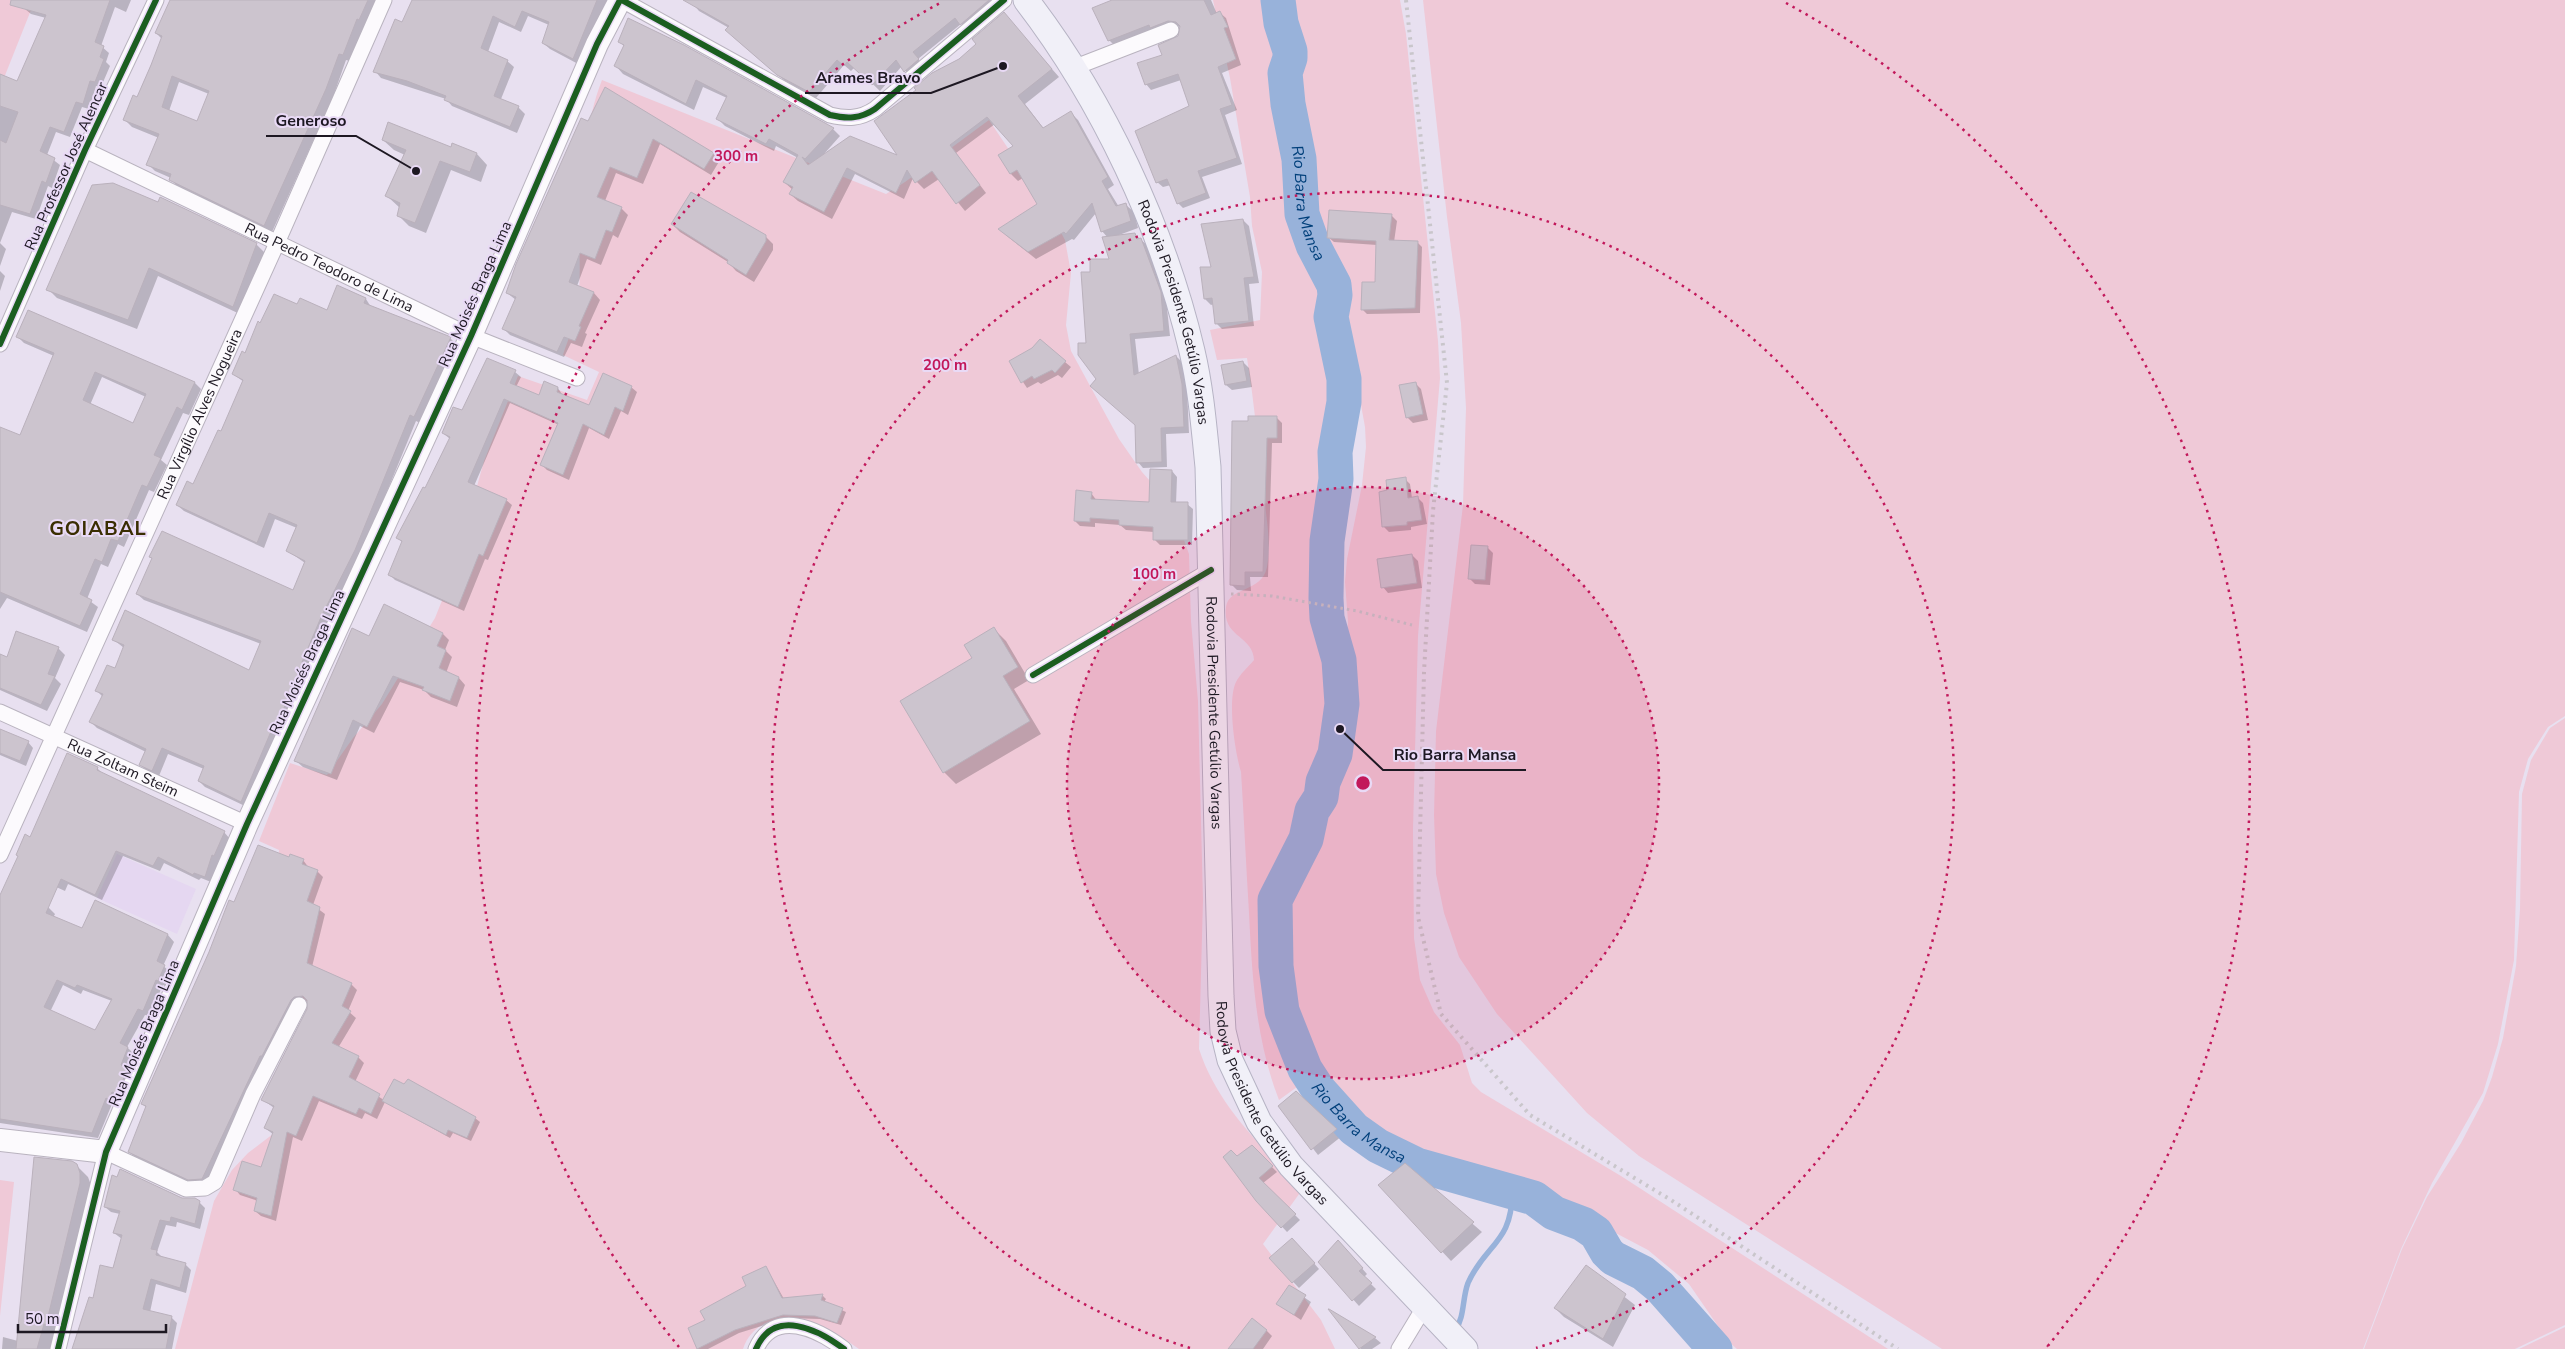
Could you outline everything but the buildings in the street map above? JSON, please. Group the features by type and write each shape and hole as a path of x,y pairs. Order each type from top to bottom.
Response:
{"main road":[{"name":"Rodovia Presidente Getúlio Vargas","path":"1026,0 1053,35 1122,158 1160,244 1192,350 1204,419 1211,581 1221,996 1223,1031 1230,1060 1259,1122 1291,1166 1466,1349"}],"street":[{"name":"Rua Professor José Alencar","path":"0,344 85,150 156,0"},
{"name":"Rua Virgílio Alves Nogueira","path":"0,855 56,736 277,244 384,0"},
{"path":"621,0 830,115 849,118 866,115 1004,0"},
{"name":"Rua Moisés Braga Lima","path":"58,1349 106,1152 247,824 471,336 597,44 621,0"},
{"path":"1073,68 1171,30"},
{"name":"Rua Pedro Teodoro de Lima","path":"85,150 471,336 578,378"},
{"path":"1033,675 1211,581"},
{"name":"Rua Zoltam Steim","path":"0,712 247,824"},
{"path":"0,1140 106,1152 186,1189 205,1188 215,1182 253,1094 299,1005"},
{"path":"1399,1349 1426,1308"},
{"path":"756,1349 762,1337 789,1326 801,1326 818,1332 844,1349"}],"path":[{"path":"1211,581 1272,596 1357,611 1412,625"}],"shaded area":[{"path":"0,0 35,0 0,88"},
{"path":"1213,0 1269,0 1299,226 1308,251 1325,281 1321,322 1328,391 1328,425 1313,595 1315,621 1333,701 1325,744 1305,803 1279,864 1265,909 1262,931 1268,995 1277,1032 1302,1079 1336,1125 1297,1087 1279,1100 1265,1055 1256,1008 1241,772 1234,740 1232,713 1233,690 1236,682 1254,660 1249,646 1229,625 1226,617 1226,607 1228,600 1239,592 1253,586 1264,575 1267,567 1268,537 1247,358 1217,360 1210,330 1260,320 1262,272 1252,226 1250,197 1230,78"},
{"path":"1291,0 1400,0 1406,34 1438,341 1440,378 1418,636 1413,830 1414,938 1420,980 1434,1012 1460,1045 1472,1083 1481,1092 1621,1176 1888,1349 1737,1349 1729,1342 1689,1284 1648,1250 1568,1208 1378,1130 1341,1104 1313,1056 1293,999 1283,944 1282,923 1285,906 1294,884 1329,817 1351,745 1353,708 1346,653 1348,622 1345,582 1347,559 1362,485 1366,447 1365,427 1352,355 1346,285 1333,257 1319,241 1312,227 1310,168 1298,130 1291,85 1298,55 1298,42 1288,24"},
{"path":"1423,0 2565,0 2565,716 2548,727 2528,759 2519,792 2514,960 2498,1044 2483,1093 2432,1183 2401,1249 2363,1349 1942,1349 1639,1156 1587,1113 1497,1014 1459,957 1444,913 1436,874 1434,815 1436,731 1463,505 1466,408 1461,323 1447,217"},
{"path":"602,80 886,194 989,120 1046,205 1065,240 1071,273 1066,325 1071,351 1119,439 1142,472 1165,498 1179,526 1189,554 1191,621 1198,701 1203,900 1199,1049 1207,1070 1229,1108 1302,1190 1263,1244 1321,1320 1335,1349 859,1349 824,1327 801,1319 790,1318 770,1321 761,1325 747,1339 743,1349 175,1349 214,1201 232,1170 248,1153 286,1124 309,1038 306,1006 275,928 279,850 259,841 290,763 327,775 353,738 382,704 435,618 453,573 484,461 518,376 587,400 599,372 563,355 578,304 582,169 592,113"},
{"path":"2565,718 2565,1325 2515,1349 2364,1349 2402,1249 2427,1197 2461,1143 2483,1101 2492,1077 2503,1038 2516,966 2520,909 2522,794 2531,760 2550,728"},
{"path":"117,854 196,889 177,934 97,898"},
{"path":"0,1180 14,1182 0,1316"},
{"path":"2565,1327 2565,1349 2519,1349"}],"waterway":[{"name":"Rio Barra Mansa","path":"1278,0 1281,23 1290,51 1290,58 1285,73 1288,104 1299,159 1302,214 1313,245 1334,285 1335,295 1331,317 1344,379 1344,402 1335,452 1336,479 1327,541 1326,598 1327,618 1339,660 1342,704 1335,754 1323,782 1321,797 1312,811 1306,839 1275,900 1276,966 1282,1011 1305,1069 1318,1089 1354,1129 1378,1146 1417,1165 1534,1198 1554,1213 1583,1224 1596,1233 1607,1252 1613,1258 1643,1273 1660,1287 1715,1349"},
{"path":"1455,1331 1462,1313 1468,1283 1482,1259 1503,1233 1508,1222 1512,1191"}],"railway":[{"path":"1406,0 1447,383 1433,511 1424,672 1418,917 1441,1014 1530,1115 1671,1200 1898,1349"}],"cycle path":[{"path":"0,344 85,150 156,0"},
{"path":"58,1349 106,1152 247,824 471,336 597,44 620,0"},
{"path":"622,0 830,115 842,117 864,115 875,109 1004,0"},
{"path":"1033,675 1211,570"},
{"path":"756,1349 764,1336 774,1329 785,1326 797,1326 810,1330 844,1349"}],"place":[{"name":"Arames Bravo","path":"1003,66"},
{"name":"Generoso","path":"416,171"},
{"name":"Rio Barra Mansa","path":"1340,729"}],"district":[{"name":"GOIABAL","path":"98,528"}]}
